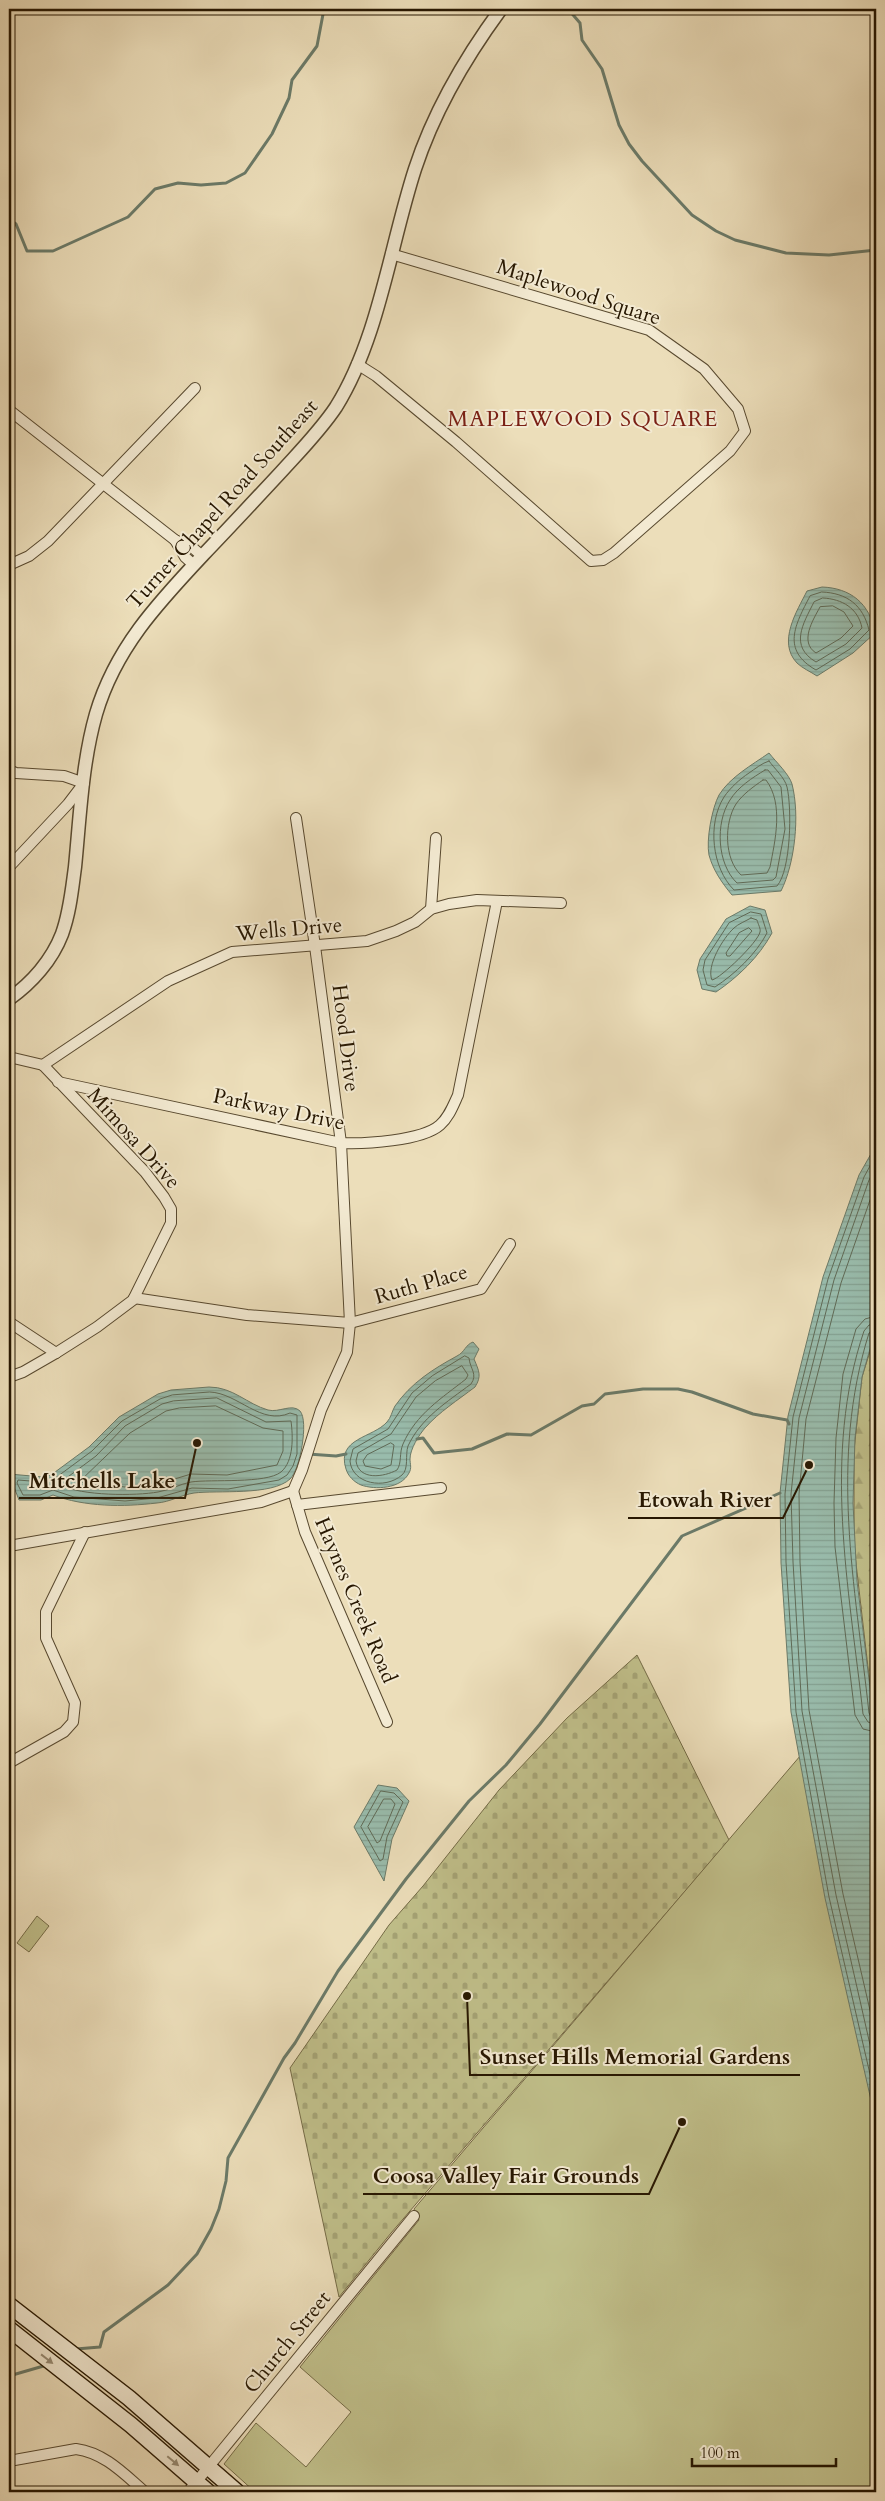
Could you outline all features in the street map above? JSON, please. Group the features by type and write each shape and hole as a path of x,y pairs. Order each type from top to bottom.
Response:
{"main road":[{"path":"9,2305 129,2398 237,2492"},
{"path":"9,2329 131,2425 198,2489"}],"street":[{"name":"Turner Chapel Road Southeast","path":"9,999 27,985 45,965 62,934 72,890 84,783 96,715 117,661 146,618 316,433 336,406 357,364 415,170 438,112 471,51 501,9"},
{"name":"Maplewood Square","path":"357,364 376,376 456,442 591,561 603,560 614,553 730,451 745,431 738,409 704,369 649,330 391,254"},
{"path":"9,565 38,550 195,388"},
{"path":"9,410 174,540 185,557 198,561"},
{"path":"9,770 16,773 64,776 84,783 68,804 9,867"},
{"name":"Hood Drive","path":"293,1491 302,1470 321,1410 347,1352 350,1324 341,1143 296,818"},
{"path":"431,909 436,838"},
{"name":"Wells Drive","path":"43,1065 168,981 232,952 315,946 374,938 415,922 431,909 450,904 477,900 561,903"},
{"name":"Parkway Drive","path":"58,1082 341,1143 357,1143 424,1133 439,1126 449,1114 458,1095 497,901"},
{"path":"9,1057 43,1065"},
{"name":"Mimosa Drive","path":"9,1377 24,1372 56,1353 97,1327 134,1298 170,1223 171,1209 145,1172 43,1065"},
{"name":"Ruth Place","path":"134,1298 247,1315 350,1324 481,1289 510,1244"},
{"path":"9,1322 56,1353"},
{"path":"297,1505 441,1488"},
{"path":"9,1546 260,1502 293,1491"},
{"name":"Haynes Creek Road","path":"293,1491 305,1532 388,1722"},
{"path":"9,1763 64,1732 74,1722 75,1703 46,1638 46,1612 85,1532"},
{"name":"Church Street","path":"198,2489 209,2467 414,2216"},
{"path":"9,2461 76,2449 87,2451 109,2462 145,2492"}],"green space":[{"path":"876,1332 876,1737 854,1546 854,1450 862,1377"},
{"path":"637,1655 729,1840 391,2233 339,2297 290,2068 389,1925 423,1886 499,1790 567,1718"},
{"path":"818,1735 876,2036 876,2492 255,2492 224,2464 256,2423 306,2467 351,2412 300,2367 419,2220 414,2209"},
{"path":"37,1916 49,1926 29,1952 17,1943"}],"water":[{"path":"822,587 841,590 857,599 869,613 875,633 853,653 817,676 797,663 791,655 789,636 794,617 807,591"},
{"path":"769,753 788,776 792,784 796,824 790,867 781,891 732,895 718,876 709,855 708,841 712,816 719,795 729,783"},
{"path":"750,906 765,910 772,933 767,942 747,966 716,992 702,989 697,970 700,959 726,919"},
{"path":"876,1145 876,1328 862,1377 855,1438 853,1503 857,1581 876,1737 876,2122 825,1898 791,1712 781,1563 780,1493 788,1416 823,1277 859,1175"},
{"path":"473,1342 479,1349 474,1359 479,1373 475,1387 430,1422 423,1431 415,1442 410,1459 409,1473 405,1478 394,1485 380,1488 367,1487 354,1480 347,1472 344,1459 346,1451 351,1445 381,1427 388,1420 395,1406 408,1390 431,1371 460,1354"},
{"path":"209,1387 233,1393 268,1410 293,1408 300,1411 303,1416 304,1425 302,1445 297,1466 290,1479 271,1488 194,1493 162,1502 144,1504 91,1504 53,1495 41,1500 19,1500 9,1474 43,1477 51,1475 89,1447 119,1417 158,1394 171,1390"},
{"path":"378,1785 397,1788 409,1801 392,1839 384,1881 354,1827"}],"waterway":[{"path":"9,219 16,224 27,251 53,251 128,217 155,189 178,183 201,185 226,183 245,173 272,134 289,98 292,80 317,46 324,9"},
{"path":"568,9 580,23 582,40 602,69 619,125 629,144 642,161 692,215 716,231 735,240 786,253 829,255 876,250"},
{"path":"417,1439 423,1438 434,1453 472,1449 507,1434 531,1435 582,1406 594,1404 605,1394 643,1389 678,1389 692,1392 753,1414 787,1420 789,1424"},
{"path":"308,1454 336,1456 346,1454"},
{"path":"76,2349 100,2347 104,2332 168,2285 197,2254 211,2229 219,2209 226,2181 228,2158 284,2058 338,1971 406,1879 469,1801 506,1765 540,1724 682,1536 780,1493"},
{"path":"9,2376 47,2365"}],"place":[{"name":"Mitchells Lake","path":"197,1443"},
{"name":"Etowah River","path":"809,1465"},
{"name":"Sunset Hills Memorial Gardens","path":"467,1996"},
{"name":"Coosa Valley Fair Grounds","path":"682,2122"}],"district":[{"name":"MAPLEWOOD SQUARE","path":"583,418"}]}
